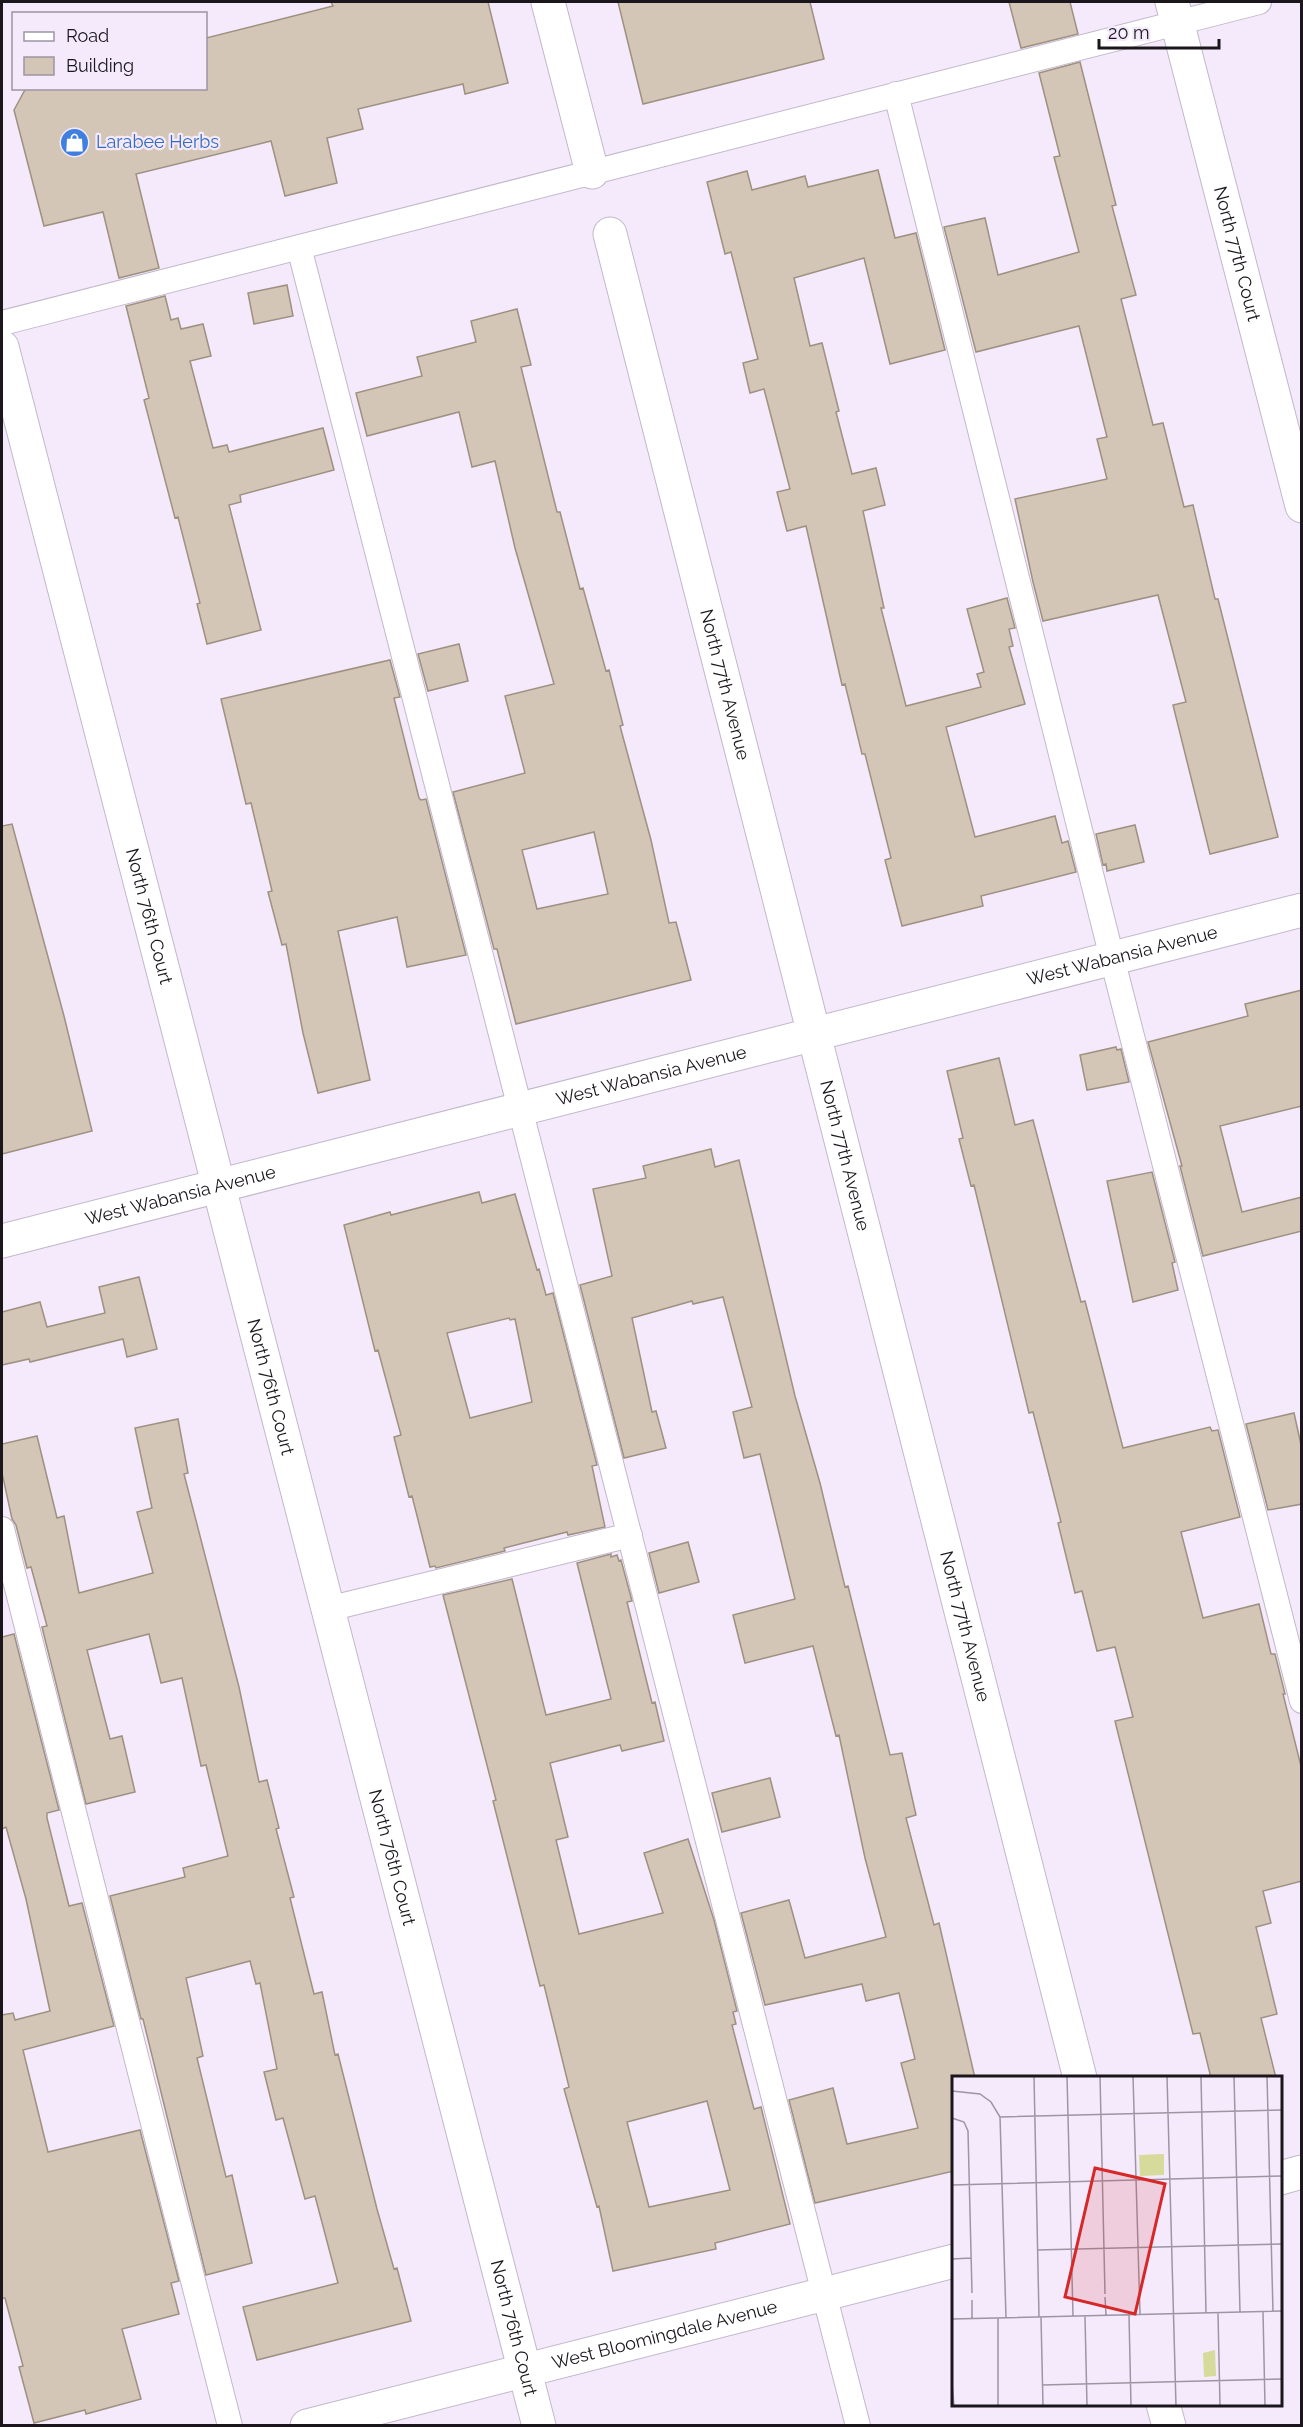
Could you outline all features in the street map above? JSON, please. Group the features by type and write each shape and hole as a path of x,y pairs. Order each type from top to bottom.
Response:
{"street":[{"path":"548,2 592,172"},
{"name":"North 77th Court","path":"1175,12 1302,506"},
{"name":"North 77th Avenue","path":"610,234 1079,2076"},
{"name":"North 76th Court","path":"2,347 539,2426"},
{"name":"West Wabansia Avenue","path":"2,1241 1302,910"},
{"path":"1282,2178 1302,2172"},
{"name":"West Bloomingdale Avenue","path":"307,2426 952,2262"},
{"path":"1164,2406 1169,2426"}],"lane":[{"path":"2,323 896,94 1175,12 1259,2"},
{"path":"896,94 1112,958 1302,1701"},
{"path":"299,247 858,2426"},
{"path":"2,1529 230,2426"},
{"path":"328,1609 630,1535"}],"building":[{"path":"331,2 488,2 508,83 465,94 463,84 358,109 363,129 327,138 337,183 285,196 271,141 136,174 159,268 119,278 103,212 44,226 14,110 25,90 207,90 207,38 333,6"},
{"path":"618,2 810,2 824,59 643,104"},
{"path":"1009,2 1070,2 1078,34 1021,48"},
{"path":"1080,62 1116,205 1112,206 1136,295 1121,299 1153,425 1163,423 1184,507 1193,505 1215,599 1218,599 1278,837 1210,854 1173,705 1186,702 1158,595 1043,621 1033,582 1015,499 1107,479 1097,439 1107,437 1079,326 976,352 944,227 985,218 998,275 1079,252 1054,157 1060,156 1039,73"},
{"path":"878,170 895,238 916,233 945,350 890,364 864,258 794,278 810,346 822,343 852,474 876,468 885,505 863,511 884,608 881,608 906,706 981,687 977,674 984,672 967,609 1007,598 1015,628 1009,629 1013,646 1009,647 1025,704 946,727 975,837 1055,816 1062,843 1068,841 1076,872 981,896 983,906 902,926 885,860 891,858 865,754 862,754 845,684 842,685 806,526 787,531 777,492 790,489 764,389 750,393 743,363 758,359 731,252 725,254 707,182 747,171 752,190 805,176 808,187"},
{"path":"287,285 293,316 254,324 248,293"},
{"path":"165,296 171,320 178,318 181,329 203,324 211,356 190,361 213,448 227,445 229,452 323,428 334,470 240,495 241,502 229,505 261,630 207,644 197,604 200,603 178,517 175,518 144,400 149,398 126,306"},
{"path":"517,309 531,365 521,367 557,512 560,512 580,589 583,588 606,671 609,670 623,725 620,726 651,840 669,923 676,922 691,980 516,1024 453,792 525,773 505,696 554,684 515,548 495,461 472,467 459,412 367,436 356,393 422,376 417,357 476,342 471,321","holes":["594,832 608,894 537,909 522,850"]},
{"path":"459,644 468,681 428,691 418,654"},
{"path":"390,660 400,697 394,698 419,798 426,799 466,955 407,967 397,917 338,931 370,1080 318,1093 303,1033 286,944 282,945 268,892 272,891 251,803 246,804 221,699"},
{"path":"12,824 64,1016 92,1131 2,1154 2,826"},
{"path":"1135,825 1144,862 1107,871 1106,864 1103,865 1096,834"},
{"path":"1302,990 1302,1106 1220,1126 1242,1212 1302,1197 1302,1231 1203,1256 1180,1166 1182,1166 1148,1042 1248,1016 1245,1004"},
{"path":"1116,1047 1117,1050 1121,1049 1129,1082 1087,1090 1080,1055"},
{"path":"999,1058 1015,1125 1033,1120 1081,1302 1085,1301 1123,1448 1210,1427 1212,1431 1218,1430 1240,1517 1181,1532 1203,1618 1259,1604 1271,1654 1275,1654 1302,1770 1302,1881 1263,1891 1271,1923 1256,1927 1277,2014 1261,2018 1276,2076 1211,2076 1200,2033 1193,2034 1115,1721 1133,1717 1115,1647 1097,1651 1082,1591 1075,1593 1058,1523 1061,1522 1033,1412 1029,1413 974,1185 971,1186 959,1139 963,1138 947,1071"},
{"path":"711,1149 715,1167 739,1160 795,1396 820,1483 845,1587 848,1586 890,1755 902,1753 916,1815 906,1818 934,1925 939,1923 975,2076 952,2076 952,2171 815,2203 789,2100 833,2088 847,2144 918,2128 901,2063 915,2059 899,1993 866,2001 862,1984 765,2005 741,1913 789,1900 805,1958 886,1937 865,1858 839,1735 836,1736 813,1646 745,1663 733,1615 795,1599 760,1454 744,1458 733,1412 752,1407 723,1297 693,1304 692,1301 632,1318 652,1412 656,1411 666,1448 624,1458 580,1285 612,1276 593,1189 646,1178 643,1166"},
{"path":"1152,1172 1175,1262 1172,1263 1178,1290 1133,1302 1107,1181"},
{"path":"479,1192 482,1203 515,1194 546,1295 553,1293 597,1465 592,1466 605,1527 568,1535 567,1532 504,1548 505,1551 436,1568 435,1566 430,1567 394,1437 401,1435 378,1350 375,1351 344,1225 390,1212 391,1215","holes":["509,1318 510,1320 515,1319 532,1402 470,1418 447,1333"]},
{"path":"139,1277 157,1349 127,1357 123,1339 30,1362 29,1359 2,1365 2,1312 40,1302 47,1327 105,1313 99,1287"},
{"path":"1294,1413 1302,1449 1302,1504 1268,1510 1246,1424"},
{"path":"178,1419 188,1473 184,1474 239,1687 259,1782 267,1780 279,1828 276,1829 294,1897 290,1898 314,1994 322,1992 335,2055 338,2054 377,2209 394,2269 397,2268 411,2321 257,2360 243,2307 338,2283 315,2196 305,2199 283,2118 276,2120 264,2072 277,2069 260,1983 256,1984 250,1961 186,1978 203,2056 197,2058 226,2177 232,2175 252,2263 206,2275 110,1896 185,1877 183,1868 228,1856 206,1765 201,1766 182,1678 161,1683 149,1634 87,1650 110,1739 122,1736 135,1792 86,1804 42,1627 47,1626 31,1567 27,1568 16,1525 12,1519 2,1473 2,1444 37,1436 57,1518 64,1516 79,1593 153,1573 137,1512 152,1508 135,1428"},
{"path":"688,1542 699,1582 659,1593 649,1553"},
{"path":"611,1554 611,1557 617,1555 619,1561 621,1560 632,1601 627,1602 652,1703 655,1702 664,1741 622,1751 620,1745 550,1763 568,1837 556,1840 579,1934 663,1913 644,1853 688,1839 714,1920 737,2011 733,2012 736,2024 732,2025 754,2109 761,2107 790,2224 715,2243 716,2249 613,2271 599,2206 597,2207 564,2089 569,2087 544,1985 540,1986 493,1801 496,1800 443,1595 512,1579 546,1715 611,1699 577,1563","holes":["707,2101 730,2190 649,2207 627,2122"]},
{"path":"14,1634 59,1810 47,1813 47,1818 69,1906 82,1903 114,2026 23,2050 48,2152 140,2130 179,2281 171,2283 179,2314 122,2329 141,2399 86,2414 85,2410 34,2423 19,2367 23,2366 5,2298 2,2298 2,2015 13,2013 15,2020 50,2011 26,1899 6,1827 2,1829 2,1637"},
{"path":"770,1778 780,1817 722,1832 712,1793"}],"place":[{"name":"Larabee Herbs","path":"75,142"}]}
